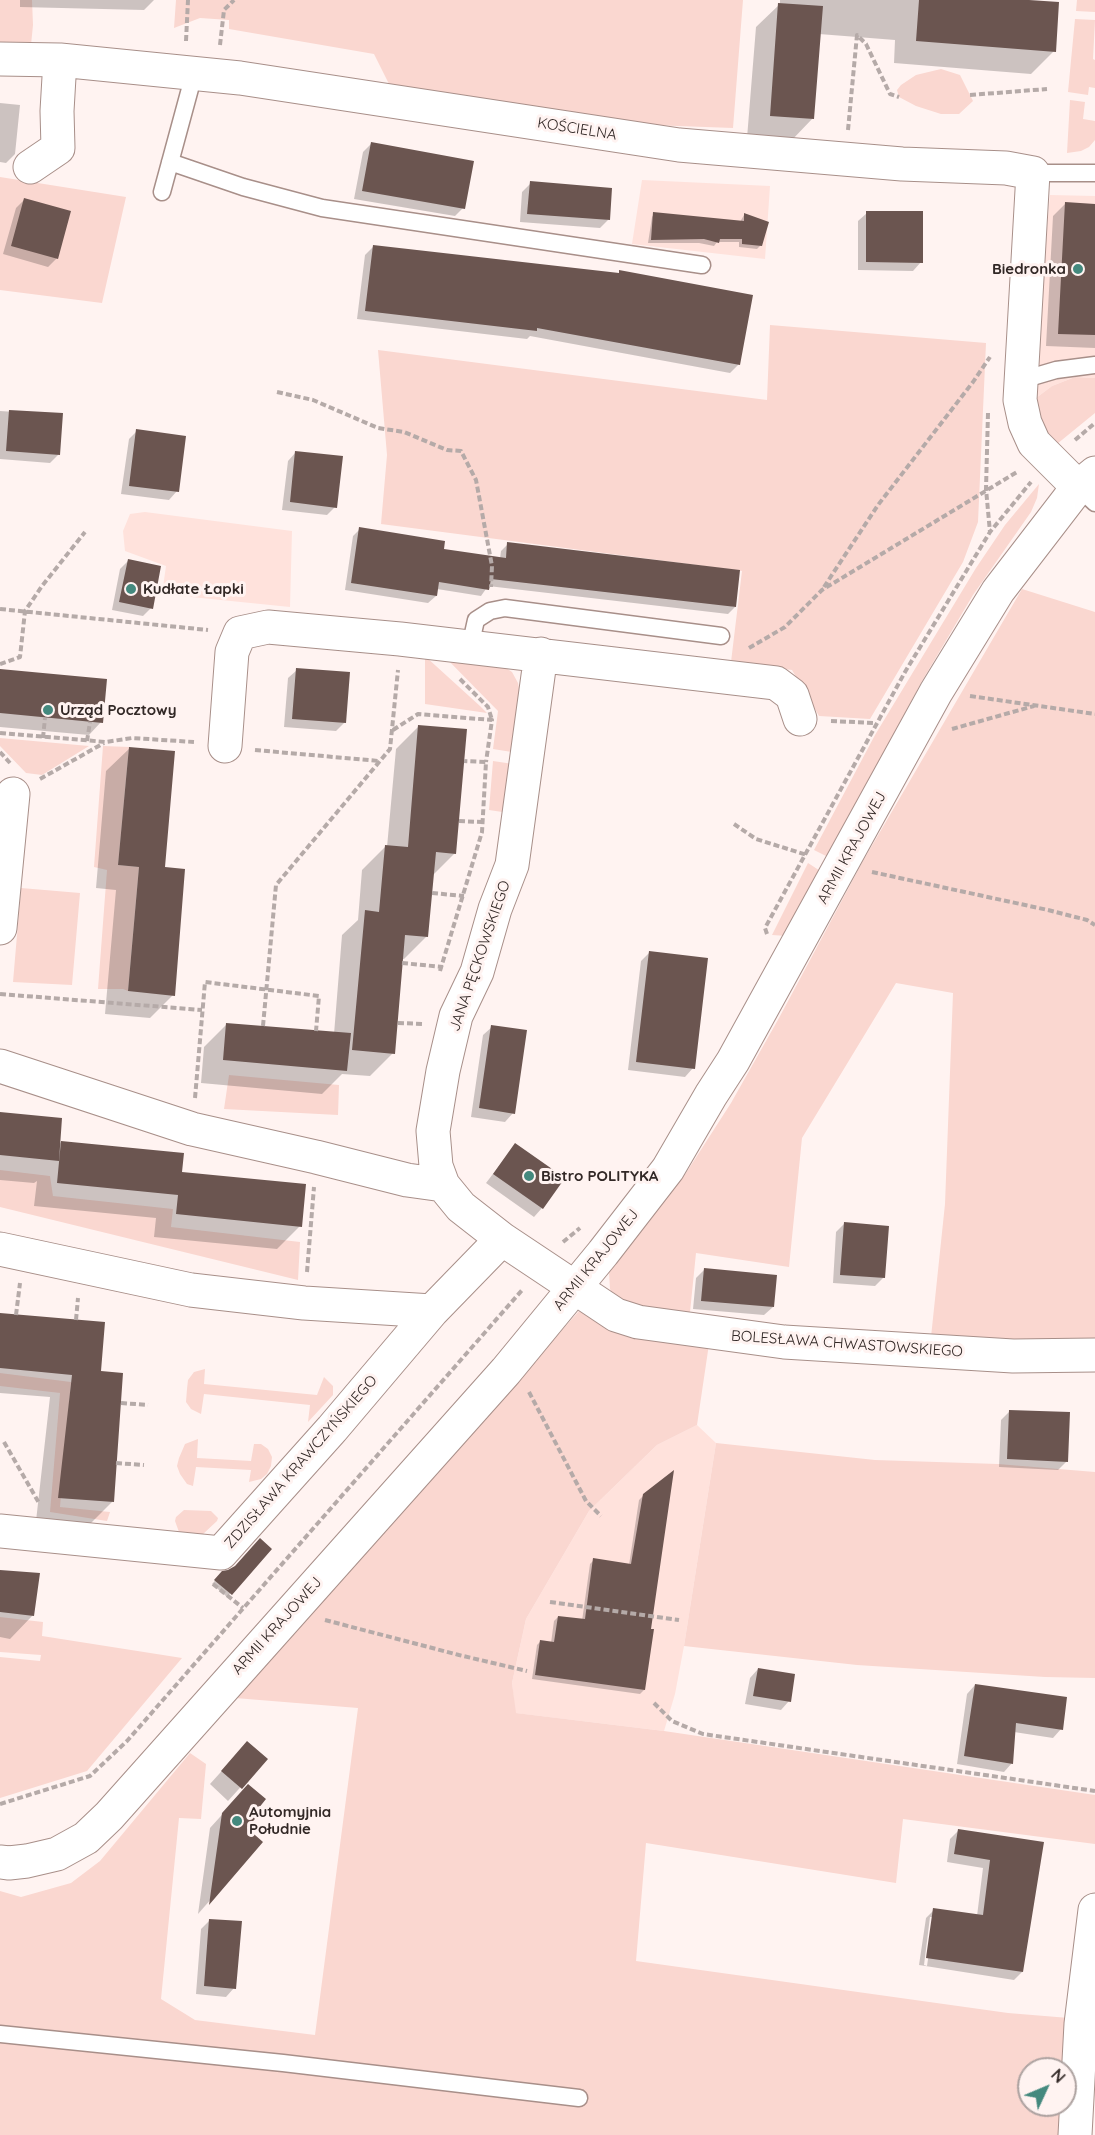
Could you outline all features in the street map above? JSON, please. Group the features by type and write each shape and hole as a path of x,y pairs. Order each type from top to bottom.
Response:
{"street":[{"name":"KOŚCIELNA","path":"0,59 60,60 240,78 679,145 902,164 1006,168 1033,173"},
{"path":"30,167 58,148 57,111 60,60"},
{"path":"1033,173 1020,400 1025,423 1034,443 1089,488"},
{"name":"ARMII KRAJOWEJ","path":"0,1862 42,1859 86,1838 109,1816 506,1371 668,1169 767,1002 936,692 998,591 1089,488"},
{"path":"225,746 232,652 240,633 268,627 541,654 776,683 792,695 800,719"},
{"name":"JANA PĘCKOWSKIEGO","path":"541,654 512,865 495,909 477,972 456,1016 443,1071 433,1131 436,1166 443,1185 461,1207 502,1239 574,1287"},
{"path":"0,928 13,794"},
{"path":"0,1066 192,1129 316,1156 407,1180 443,1185"},
{"name":"ZDZISŁAWA KRAWCZYŃSKIEGO","path":"0,1531 221,1553 332,1429 432,1311 502,1239"},
{"path":"0,1249 191,1290 304,1304 432,1311"},
{"name":"BOLESŁAWA CHWASTOWSKIEGO","path":"574,1287 616,1315 639,1322 719,1334 784,1342 1013,1356 1095,1355"},
{"path":"1075,2135 1077,2069 1090,1991 1095,1910"}],"lane":[{"path":"162,192 190,73"},
{"path":"170,162 243,187 322,208 702,266"},
{"name":"KOŚCIELNA","path":"1033,173 1095,173"},
{"path":"1022,380 1056,370 1095,365"},
{"path":"470,647 476,620 490,611 505,608 721,636"},
{"path":"0,2034 283,2063 579,2098"}],"path":[{"path":"188,0 190,73"},
{"path":"222,20 224,10 234,0"},
{"path":"848,134 856,35 866,44 890,94 899,96"},
{"path":"970,95 1047,89"},
{"path":"748,648 785,627 822,590 878,506 973,382 994,350"},
{"path":"277,392 313,400 378,428 404,432 447,450 461,452 476,480 492,566 490,611"},
{"path":"768,937 765,928 875,723 990,532 1035,477 1095,423"},
{"path":"822,590 1020,470 1052,460"},
{"path":"0,664 20,657 25,611 85,532"},
{"path":"0,609 240,633"},
{"path":"263,1026 276,885 390,749 400,639"},
{"path":"936,692 1095,714"},
{"path":"911,741 1036,706"},
{"path":"392,731 418,714 492,720 486,762 482,832 438,978"},
{"path":"43,738 45,718"},
{"path":"800,719 875,723"},
{"path":"87,741 90,722"},
{"path":"0,733 106,742 132,738 209,743 380,761"},
{"path":"13,794 106,742"},
{"path":"464,760 486,762"},
{"path":"459,821 482,822"},
{"path":"734,824 756,839 806,854"},
{"path":"866,870 1048,910 1088,920 1095,925"},
{"path":"432,893 463,896"},
{"path":"402,963 441,967"},
{"path":"192,1129 205,982 319,996 316,1031"},
{"path":"0,994 202,1010"},
{"path":"398,1023 424,1024"},
{"path":"306,1279 316,1156"},
{"path":"0,1804 90,1776 127,1740 560,1245 586,1222"},
{"path":"16,1315 20,1279"},
{"path":"506,1371 526,1386 586,1501 601,1515"},
{"path":"121,1403 148,1405"},
{"path":"4,1442 50,1523 62,1536"},
{"path":"116,1463 144,1464"},
{"path":"224,1594 243,1608"},
{"path":"550,1602 679,1620"},
{"path":"317,1618 527,1671"},
{"path":"654,1703 672,1721 703,1734 1095,1791"}],"shaded area":[{"path":"0,0 32,0 31,45 0,46"},
{"path":"176,0 743,0 733,128 623,124 389,84 374,54 229,29 229,20 200,18 174,28"},
{"path":"1077,0 1095,0 1095,12 1076,11"},
{"path":"1075,19 1095,20 1093,59 1095,60 1095,88 1089,87 1088,95 1068,92"},
{"path":"941,69 960,75 973,101 959,114 941,114 916,106 899,97 897,90 916,75"},
{"path":"1070,100 1085,102 1083,119 1095,121 1095,140 1081,151 1067,153"},
{"path":"0,177 126,197 102,303 0,290"},
{"path":"642,180 770,186 765,259 632,244"},
{"path":"1050,195 1095,196 1095,378 1075,377 1052,386 1036,398 1036,353"},
{"path":"770,325 986,343 978,522 963,562 870,719 819,716 792,670 731,662 742,571 381,524 387,455 378,350 767,400"},
{"path":"1075,377 1095,378 1095,413 1057,444 1043,429 1036,398 1052,386"},
{"path":"1039,484 1037,498 1031,512 973,595 922,681 828,857 814,850 875,735 976,568 1005,525"},
{"path":"145,512 292,531 290,607 162,594 166,566 125,551 123,531 130,514"},
{"path":"1022,589 1095,612 1095,1343 931,1337 945,1204 953,993 896,983 802,1138 789,1267 696,1253 690,1312 637,1306 617,1301 610,1289 609,1272 686,1173 731,1103 863,861"},
{"path":"425,656 480,706 487,713 425,704"},
{"path":"444,656 506,668 512,672 518,683 521,698 518,753 493,749 498,711"},
{"path":"0,738 89,746 42,775 26,773 0,746"},
{"path":"103,746 129,747 118,865 139,867 128,991 98,989 107,870 94,867"},
{"path":"493,761 513,764 509,813 489,810"},
{"path":"808,863 828,876 787,936 772,935"},
{"path":"21,888 80,893 72,985 13,982"},
{"path":"229,1075 339,1085 338,1115 224,1109"},
{"path":"0,1170 50,1176 53,1196 173,1209 171,1227 300,1242 298,1280 0,1207"},
{"path":"579,1311 620,1333 709,1344 697,1425 657,1445 589,1511 526,1619 512,1683 516,1713 664,1731 1095,1795 1095,1844 903,1819 896,1883 646,1843 636,1961 1008,2013 1069,2018 1066,2057 1017,2057 1017,2117 1064,2117 1063,2135 0,2135 0,1891 21,1897 71,1883 100,1861 190,1753 206,1764 201,1819 179,1818 161,1999 195,2020 315,2035 358,1708 235,1698"},
{"path":"205,1369 204,1384 317,1395 324,1377 333,1386 333,1395 308,1422 310,1405 204,1394 201,1414 191,1409 186,1402 187,1389 188,1380 194,1372"},
{"path":"0,1373 71,1382 60,1507 110,1512 107,1521 50,1512 60,1393 0,1386"},
{"path":"697,1425 716,1443 684,1646 675,1694 664,1731 515,1713 512,1683 526,1619 589,1511 657,1445"},
{"path":"198,1439 197,1458 251,1461 254,1444 261,1444 268,1449 272,1457 271,1466 261,1479 249,1482 251,1470 196,1467 193,1486 187,1484 177,1466 185,1444"},
{"path":"716,1443 875,1460 998,1464 1095,1472 1095,1678 857,1665 684,1646"},
{"path":"184,1510 211,1511 218,1518 202,1535 186,1535 179,1532 175,1521"},
{"path":"0,1617 43,1622 42,1636 182,1658 87,1771 0,1798 0,1657 40,1661 41,1655 0,1652"}],"building":[{"path":"919,0 1059,2 1056,52 916,41"},
{"path":"778,3 823,6 814,119 770,116"},
{"path":"371,142 474,161 465,209 362,191"},
{"path":"530,181 612,188 610,220 527,214"},
{"path":"24,198 71,211 58,259 11,246"},
{"name":"Biedronka","path":"1065,202 1095,204 1095,335 1058,334"},
{"path":"866,211 923,211 923,263 866,262"},
{"path":"653,212 744,221 744,213 769,222 762,246 742,244 742,239 720,239 719,243 704,239 651,240"},
{"path":"373,245 619,273 619,270 753,295 740,365 537,328 537,331 365,311"},
{"path":"9,410 63,413 60,455 6,451"},
{"path":"136,429 186,436 179,492 129,486"},
{"path":"295,451 343,456 337,508 290,502"},
{"path":"359,527 445,541 444,549 506,558 507,542 740,570 736,607 491,579 489,590 439,582 437,596 351,583"},
{"path":"128,559 161,566 153,609 119,602"},
{"path":"296,668 350,672 346,723 292,719"},
{"path":"0,669 107,679 103,723 0,713"},
{"path":"418,725 467,729 456,854 436,852 428,937 405,935 395,1054 352,1050 365,910 379,912 385,845 408,847"},
{"path":"129,747 175,751 165,867 185,869 175,996 128,991 139,867 118,865"},
{"path":"649,951 708,958 695,1069 636,1062"},
{"path":"226,1023 351,1033 347,1071 223,1060"},
{"path":"491,1025 527,1030 515,1114 479,1108"},
{"path":"0,1112 62,1118 59,1161 0,1155"},
{"path":"61,1141 184,1153 182,1172 306,1184 302,1227 176,1214 178,1195 57,1183"},
{"name":"Bistro POLITYKA","path":"515,1143 565,1178 543,1209 493,1174"},
{"path":"844,1222 889,1226 885,1278 840,1275"},
{"path":"704,1268 777,1275 774,1307 701,1301"},
{"path":"0,1313 105,1322 101,1371 123,1373 114,1502 58,1498 72,1375 0,1368"},
{"path":"1009,1410 1070,1412 1068,1462 1007,1459"},
{"path":"674,1470 651,1629 654,1629 645,1690 535,1675 540,1640 554,1642 558,1616 585,1619 593,1558 631,1564 643,1494"},
{"path":"260,1538 272,1549 232,1595 214,1580 222,1571 235,1566"},
{"path":"0,1570 40,1573 34,1616 0,1612"},
{"path":"758,1668 795,1674 791,1702 753,1696"},
{"path":"975,1684 1067,1697 1063,1730 1016,1723 1013,1764 964,1756"},
{"path":"247,1741 268,1759 242,1789 221,1771"},
{"name":"Automyjnia Południe","path":"248,1784 266,1799 258,1809 261,1812 247,1828 263,1842 209,1905 222,1813"},
{"path":"958,1829 1044,1842 1023,1972 926,1958 933,1908 983,1915 990,1860 954,1854"},
{"path":"209,1919 242,1921 236,1989 204,1986"}],"place":[{"name":"Biedronka","path":"1078,269"},
{"name":"Kudłate Łapki","path":"131,589"},
{"name":"Urząd Pocztowy","path":"48,710"},
{"name":"Bistro POLITYKA","path":"529,1176"},
{"name":"Automyjnia Południe","path":"237,1821"}]}
